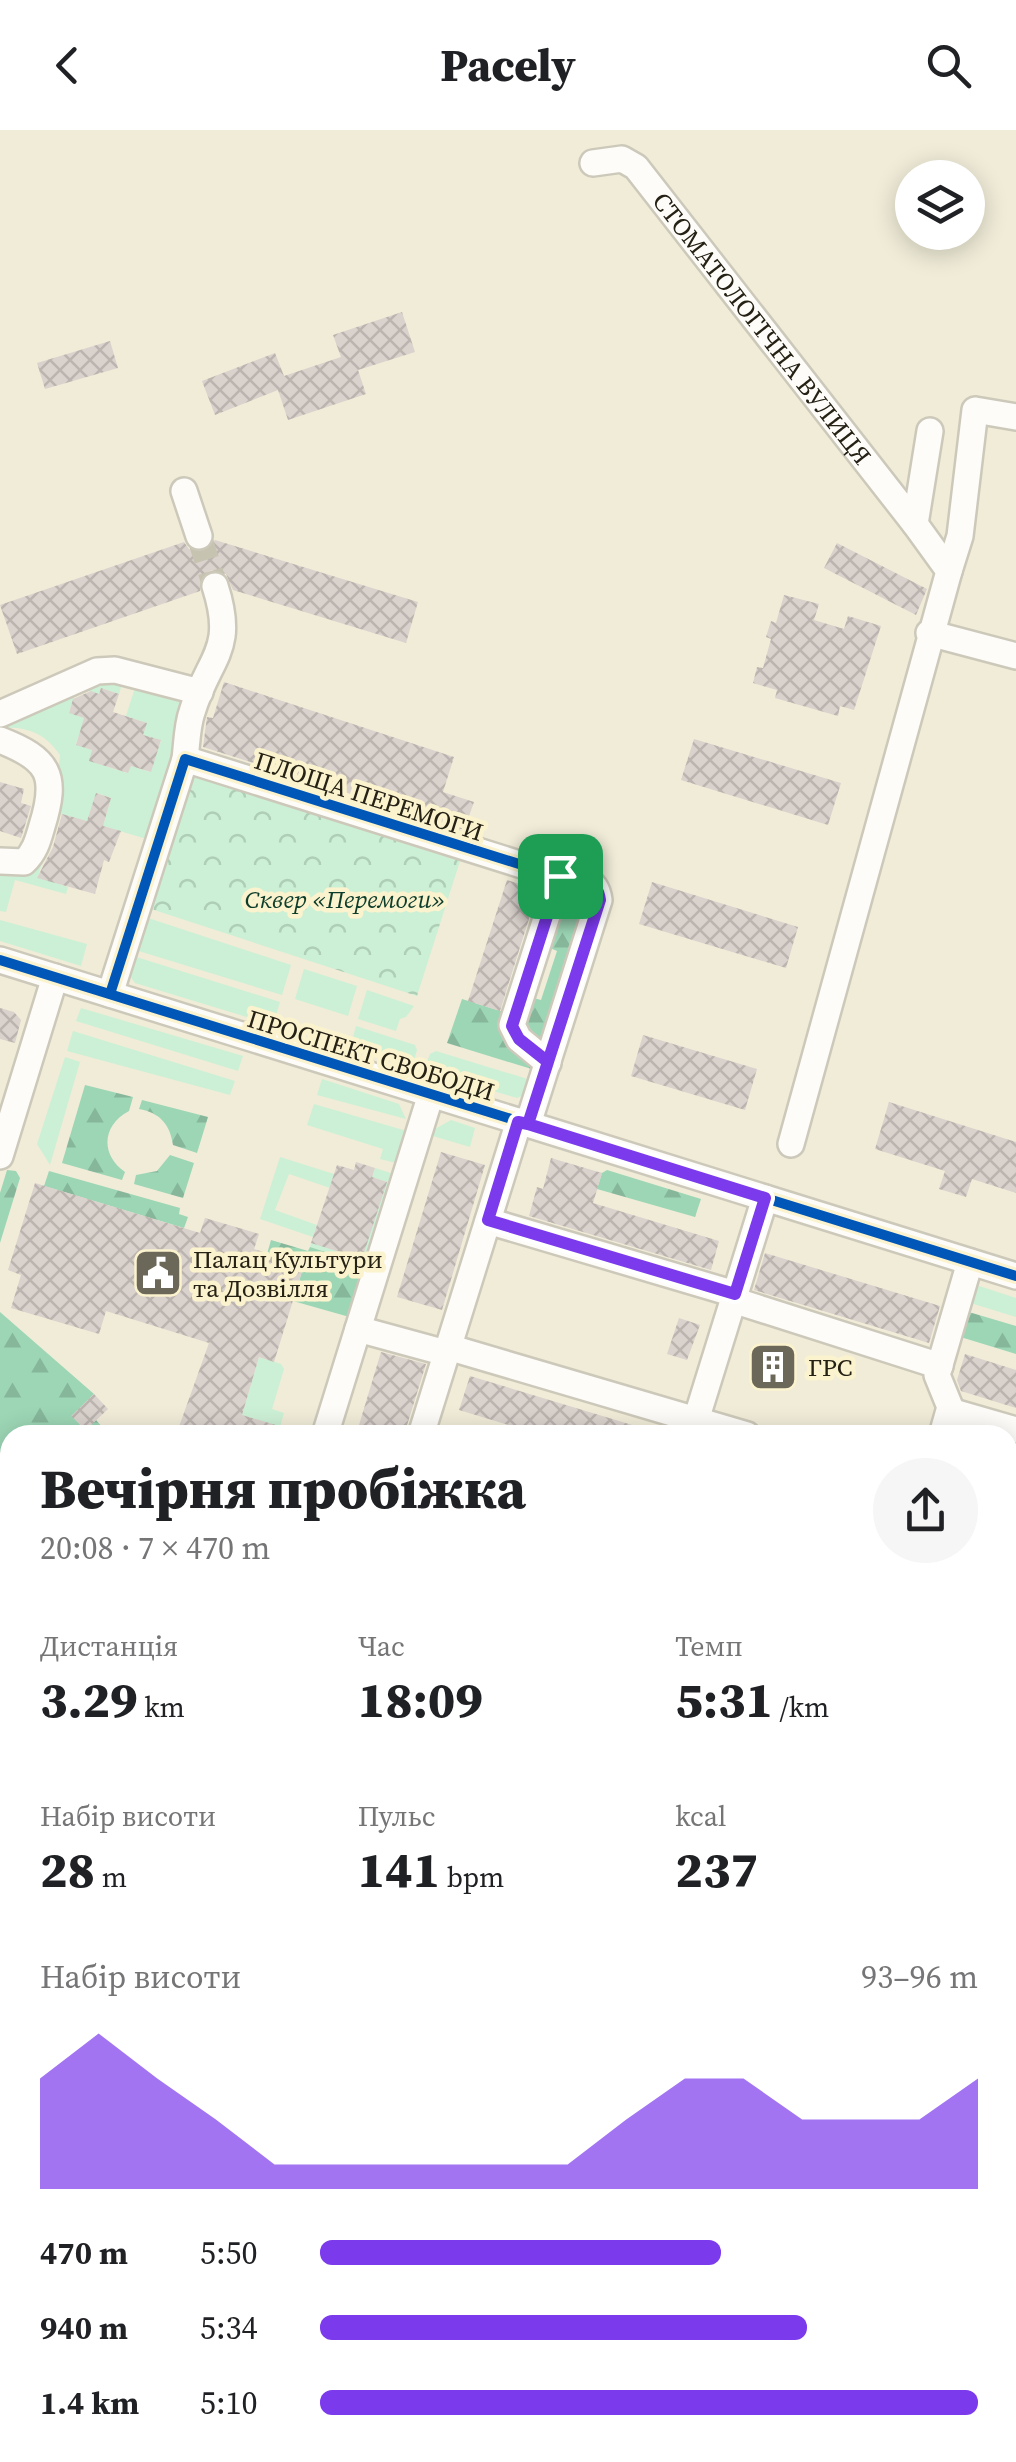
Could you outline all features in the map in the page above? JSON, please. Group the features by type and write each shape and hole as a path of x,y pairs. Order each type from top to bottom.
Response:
{"street":[{"name":"СТОМАТОЛОГІЧНА ВУЛИЦЯ","path":"593,162 622,159 636,168 948,571"},
{"path":"791,1144 960,536 975,410 1016,417"},
{"path":"915,524 930,432"},
{"path":"184,491 199,536"},
{"path":"110,994 185,759 192,713 222,645 225,615 215,586"},
{"path":"930,633 1016,656"},
{"path":"0,714 98,671 115,670 200,692"},
{"path":"0,740 34,756 45,767 51,787 33,854 24,862 0,860"},
{"name":"ПЛОЩА ПЕРЕМОГИ","path":"185,759 560,876 590,881 598,892 600,900 548,1062 488,1220 424,1425"},
{"path":"548,1062 519,1039 512,1026 560,876"},
{"name":"ПРОСПЕКТ СВОБОДИ","path":"0,960 1016,1276"},
{"path":"0,1156 54,977"},
{"path":"328,1425 431,1094"},
{"path":"696,1420 765,1198"},
{"path":"488,1220 940,1366"},
{"path":"946,1423 950,1402 938,1375 970,1262"},
{"path":"358,1329 713,1425"}],"green space":[{"path":"99,675 122,684 119,694 101,688 99,694 77,688 69,712 85,718 76,744 92,750 90,761 127,773 131,766 150,772 161,741 143,735 146,723 126,716 134,691 146,685 186,694 178,710 184,713 150,840 103,826 111,798 97,793 87,821 56,813 38,877 68,887 66,894 15,880 6,912 0,911 0,867 10,870 54,812 60,755 34,732 0,728 0,718"},
{"name":"Сквер «Перемоги»","path":"187,774 460,861 417,996 145,907"},
{"path":"566,884 590,891 543,1053 523,1037 526,996 541,1000 557,951 543,945"},
{"path":"142,916 291,965 282,995 132,949"},
{"path":"0,920 87,944 81,966 0,941"},
{"path":"130,955 280,1002 273,1025 135,983 129,975"},
{"path":"304,969 357,986 348,1016 295,999"},
{"path":"367,990 414,1006 400,1019 396,1031 358,1019"},
{"path":"462,999 510,1014 538,1071 447,1043"},
{"path":"81,1008 243,1056 238,1071 76,1021"},
{"path":"356,1026 415,1045 412,1067 350,1048"},
{"path":"73,1031 235,1081 230,1095 67,1051"},
{"path":"436,1051 534,1081 526,1094 517,1098 424,1070 430,1054"},
{"path":"65,1057 80,1062 50,1165 37,1144"},
{"path":"322,1079 399,1104 406,1119 317,1095"},
{"path":"85,1085 133,1097 129,1111 109,1132 108,1149 125,1172 122,1180 62,1163"},
{"path":"142,1100 208,1117 197,1153 173,1145 163,1121 139,1109"},
{"path":"314,1104 410,1132 400,1164 380,1159 383,1149 307,1125"},
{"path":"451,1120 475,1128 470,1147 426,1134"},
{"path":"170,1155 194,1163 183,1198 134,1184 136,1175 157,1171"},
{"path":"280,1157 334,1174 330,1188 289,1174 275,1210 317,1225 313,1237 260,1219"},
{"path":"375,1168 397,1175 369,1266 310,1247 387,1182 372,1177"},
{"path":"7,1170 16,1171 20,1178 0,1243 0,1193"},
{"path":"607,1170 701,1199 695,1217 597,1189 602,1173"},
{"path":"49,1171 180,1208 179,1214 188,1217 184,1228 44,1186"},
{"path":"271,1240 308,1251 310,1247 369,1266 353,1318 293,1301 304,1265 267,1254"},
{"path":"970,1283 1016,1298 1016,1317 964,1301"},
{"path":"962,1310 1016,1326 1016,1354 954,1335"},
{"path":"0,1312 94,1394 72,1416 80,1425 0,1425"},
{"path":"259,1357 281,1364 284,1369 272,1409 284,1413 281,1425 242,1415"}],"building":[{"path":"402,312 415,352 358,370 366,394 288,420 278,390 215,415 202,381 275,353 284,376 341,357 333,335"},
{"path":"110,341 118,368 45,389 37,363"},
{"path":"215,540 418,602 406,643 233,590 226,574 212,570 203,575 200,591 17,654 0,605 184,542 189,549 203,552"},
{"path":"837,543 927,589 916,615 824,568"},
{"path":"784,595 819,604 814,620 844,629 848,616 881,626 854,710 840,706 838,716 775,698 777,690 753,683 757,667 763,668 771,639 766,637 771,621 776,623"},
{"path":"224,682 454,757 443,792 474,802 464,830 203,747 207,717 213,718"},
{"path":"101,688 119,694 113,712 147,723 143,735 161,740 151,772 131,766 128,773 89,761 92,750 76,745 84,718 69,713 73,699 91,691 99,694"},
{"path":"694,739 841,783 828,825 681,780"},
{"path":"0,782 24,789 21,803 31,806 21,838 0,831"},
{"path":"96,793 111,798 103,826 121,831 109,862 104,860 95,894 37,878 53,847 62,814 87,821"},
{"path":"507,880 538,890 500,1011 468,1001"},
{"path":"652,882 798,927 786,968 639,924"},
{"path":"0,1008 14,1012 21,1020 15,1043 0,1039"},
{"path":"643,1035 757,1069 745,1110 631,1076"},
{"path":"889,1102 1016,1142 1016,1193 972,1179 966,1197 939,1189 945,1171 875,1149"},
{"path":"441,1152 485,1165 442,1310 397,1297"},
{"path":"551,1158 602,1173 593,1203 719,1241 711,1270 529,1216 537,1187 543,1189"},
{"path":"356,1162 375,1168 372,1177 387,1182 362,1259 311,1243 337,1165 354,1170"},
{"name":"Палац Культури та Дозвілля","path":"35,1183 200,1233 205,1218 259,1234 254,1249 304,1265 274,1362 259,1357 242,1415 276,1425 180,1425 209,1343 106,1311 99,1334 11,1308 21,1275 8,1270"},
{"path":"765,1253 940,1306 929,1343 754,1290"},
{"path":"679,1318 700,1325 687,1360 667,1354"},
{"path":"381,1352 426,1364 407,1425 359,1425"},
{"name":"ГРС","path":"766,1353 786,1359 780,1380 760,1375"},
{"path":"965,1354 1016,1370 1016,1408 961,1391 957,1380"},
{"path":"470,1376 632,1425 508,1425 459,1410"},
{"path":"94,1394 108,1409 91,1425 81,1425 71,1416"}],"tunnel":[{"path":"199,536 215,586"}],"cycle path":[{"path":"110,994 185,759 554,875 583,878 594,886 599,900 528,1124"},
{"path":"0,960 1016,1276"}],"place":[{"name":"Палац Культури та Дозвілля","path":"158,1273"},
{"name":"ГРС","path":"773,1367"}],"route":[{"path":"560,876 512,1026 519,1039 548,1062 528,1124 518,1122 488,1220 735,1294 765,1198 528,1124 600,900 590,881 560,876"}]}
